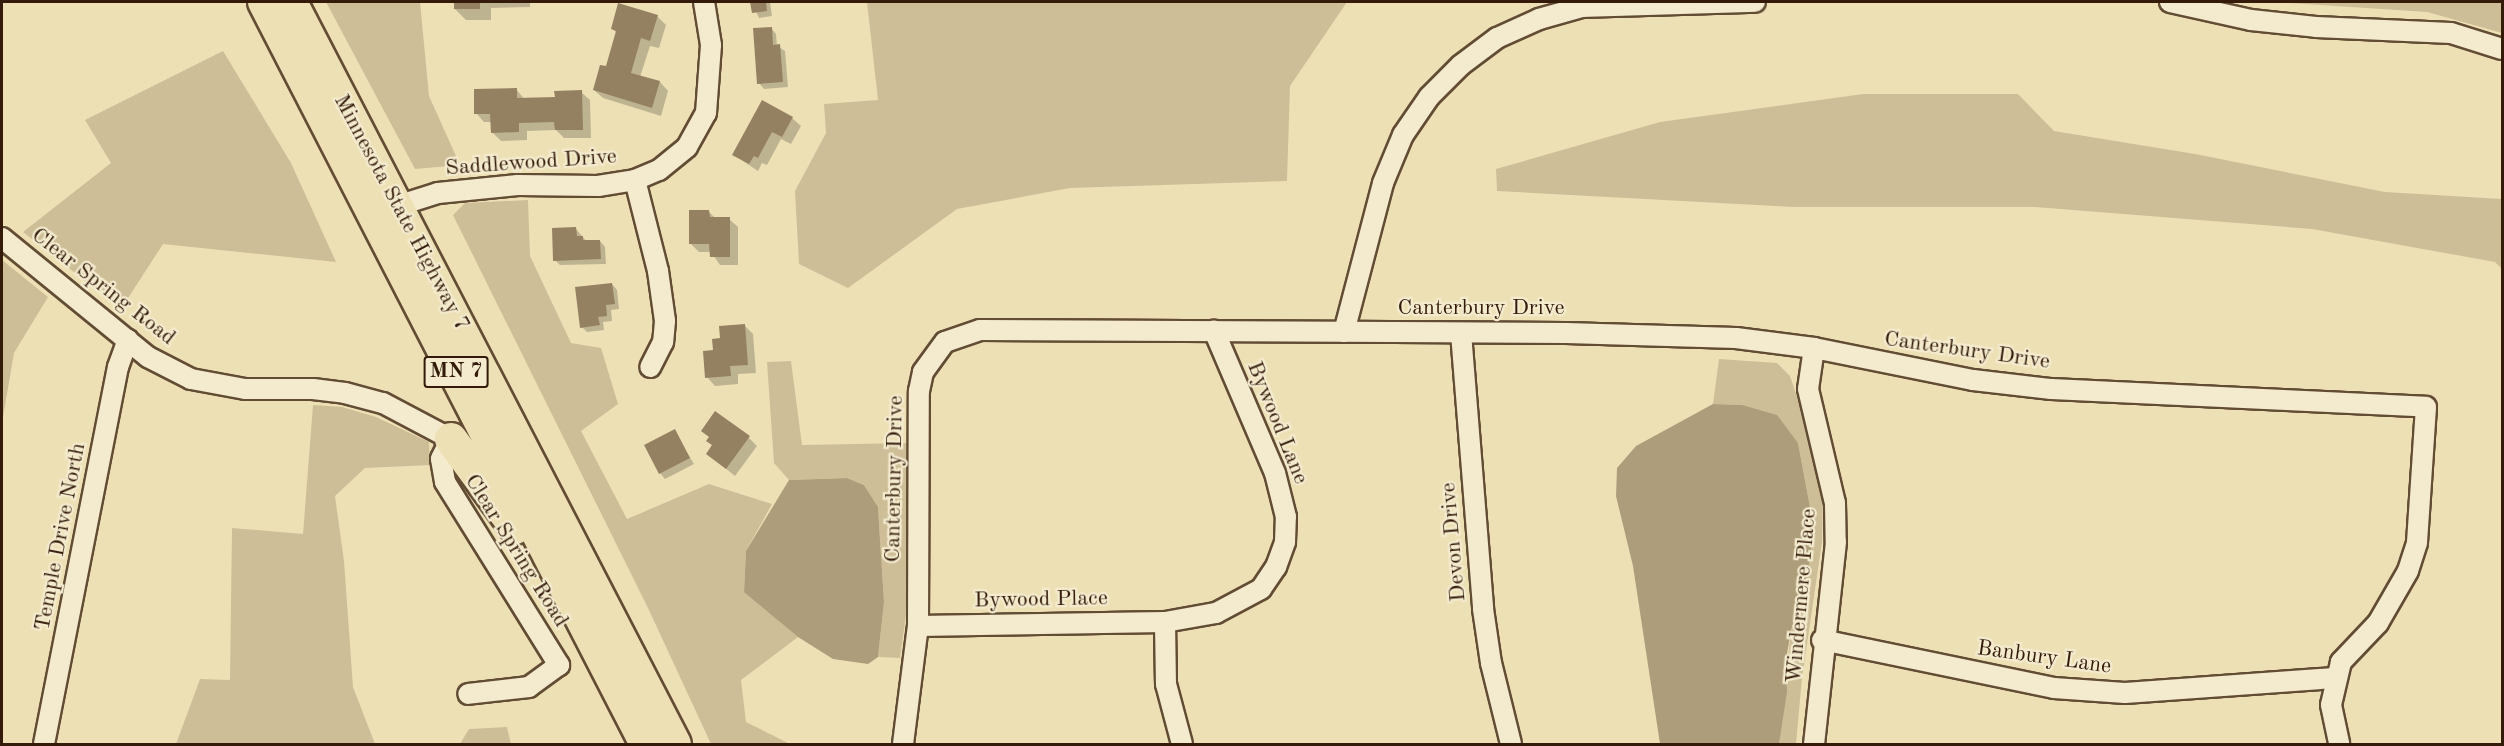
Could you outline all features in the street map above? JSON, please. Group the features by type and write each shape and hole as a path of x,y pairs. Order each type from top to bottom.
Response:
{"main road":[{"name":"Minnesota State Highway 7","path":"264,2 646,744"},
{"name":"Minnesota State Highway 7","path":"291,2 675,744"},
{"path":"451,439 497,498 563,605 582,619"}],"street":[{"name":"Saddlewood Drive","path":"397,206 438,193 518,185 598,186 635,180 659,170 687,147 706,113 711,45 704,2"},
{"path":"1344,332 1383,183 1403,135 1429,97 1461,65 1497,38 1539,19 1582,7 1755,2"},
{"path":"2170,2 2251,20 2451,33 2502,49"},
{"path":"635,180 658,271 665,321 663,342 650,367"},
{"name":"Clear Spring Road","path":"2,238 148,357 191,379 220,387 313,389 371,400 432,426 451,439 441,459 445,482 559,665 529,687 468,694"},
{"name":"Canterbury Drive","path":"903,744 918,626 919,391 923,372 945,342 981,330 1461,333 1736,338 1814,348 1951,376 2051,389 2426,407 2417,543 2408,571 2378,623 2341,662 2334,678"},
{"name":"Bywood Lane","path":"1165,622 1216,613 1238,604 1261,589 1276,567 1285,542 1286,517 1281,491 1214,331"},
{"name":"Devon Drive","path":"1461,333 1483,609 1491,663 1511,744"},
{"name":"Temple Drive North","path":"44,744 118,367 128,340"},
{"name":"Windermere Place","path":"1814,348 1808,389 1835,503 1836,542 1822,640 1814,744"},
{"path":"1165,622 1166,684 1182,744"},
{"name":"Bywood Place","path":"918,626 1165,622"},
{"name":"Banbury Lane","path":"1822,640 2054,688 2125,693 2334,678"},
{"path":"2334,678 2331,705 2339,744"}],"shaded area":[{"path":"326,2 420,2 429,96 460,165 415,169"},
{"path":"867,2 1347,2 1290,86 1287,181 1070,188 957,209 848,288 799,264 795,191 826,133 824,104 878,100"},
{"path":"2276,2 2502,2 2502,33 2427,12"},
{"path":"223,51 291,163 336,262 163,244 121,309 23,232 111,163 85,120"},
{"path":"1863,94 2018,94 2054,131 2195,154 2385,192 2502,199 2502,269 2495,262 2312,229 2035,207 1794,207 1497,191 1496,169 1660,122"},
{"path":"528,200 530,256 571,343 601,348 618,404 581,431 627,519 709,484 772,504 746,551 744,591 798,637 741,680 746,722 790,744 711,744 648,608 453,215 465,203"},
{"path":"2,260 48,297 14,353 2,423"},
{"path":"1719,359 1777,363 1790,376 1810,436 1823,496 1822,542 1802,678 1796,744 1779,744 1791,630 1806,588 1810,507 1798,443 1742,405 1713,404"},
{"path":"791,361 802,445 906,443 908,601 900,658 878,657 884,602 878,507 864,485 847,478 789,480 774,463 767,362"},
{"path":"1713,404 1742,405 1777,415 1798,443 1810,507 1811,548 1806,588 1791,630 1786,660 1787,692 1779,744 1660,744 1633,566 1616,496 1617,468 1636,446"},
{"path":"313,405 342,407 376,417 429,442 430,465 365,468 335,496 344,561 353,687 375,744 176,744 200,679 230,680 232,528 303,534"},
{"path":"847,478 864,485 878,507 884,602 878,657 868,664 833,659 798,637 744,592 746,551 789,480"},
{"path":"507,727 511,744 460,744 469,729"}],"building":[{"path":"454,2 480,2 480,9 454,9"},
{"path":"750,2 766,2 767,11 752,13"},
{"path":"618,3 658,15 650,41 641,38 631,73 660,81 652,108 593,90 600,65 606,66 616,31 611,29"},
{"path":"772,27 773,45 780,44 783,82 757,84 753,28"},
{"path":"517,88 517,98 555,97 554,91 582,90 583,130 555,130 554,122 519,123 519,132 491,133 490,114 474,114 474,89"},
{"path":"762,100 793,117 782,137 772,132 758,158 754,156 749,164 732,155"},
{"path":"689,210 709,210 710,217 730,217 730,257 710,257 709,244 689,244"},
{"path":"576,227 577,236 583,236 583,240 600,240 601,259 553,261 552,228"},
{"path":"612,283 615,304 606,305 607,316 598,317 600,325 580,328 575,287"},
{"path":"745,324 748,365 730,366 731,376 705,378 703,351 713,350 712,339 720,338 719,326"},
{"path":"715,411 750,436 726,469 706,454 712,445 706,441 709,437 701,431"},
{"path":"675,429 690,458 659,474 644,445"}]}
